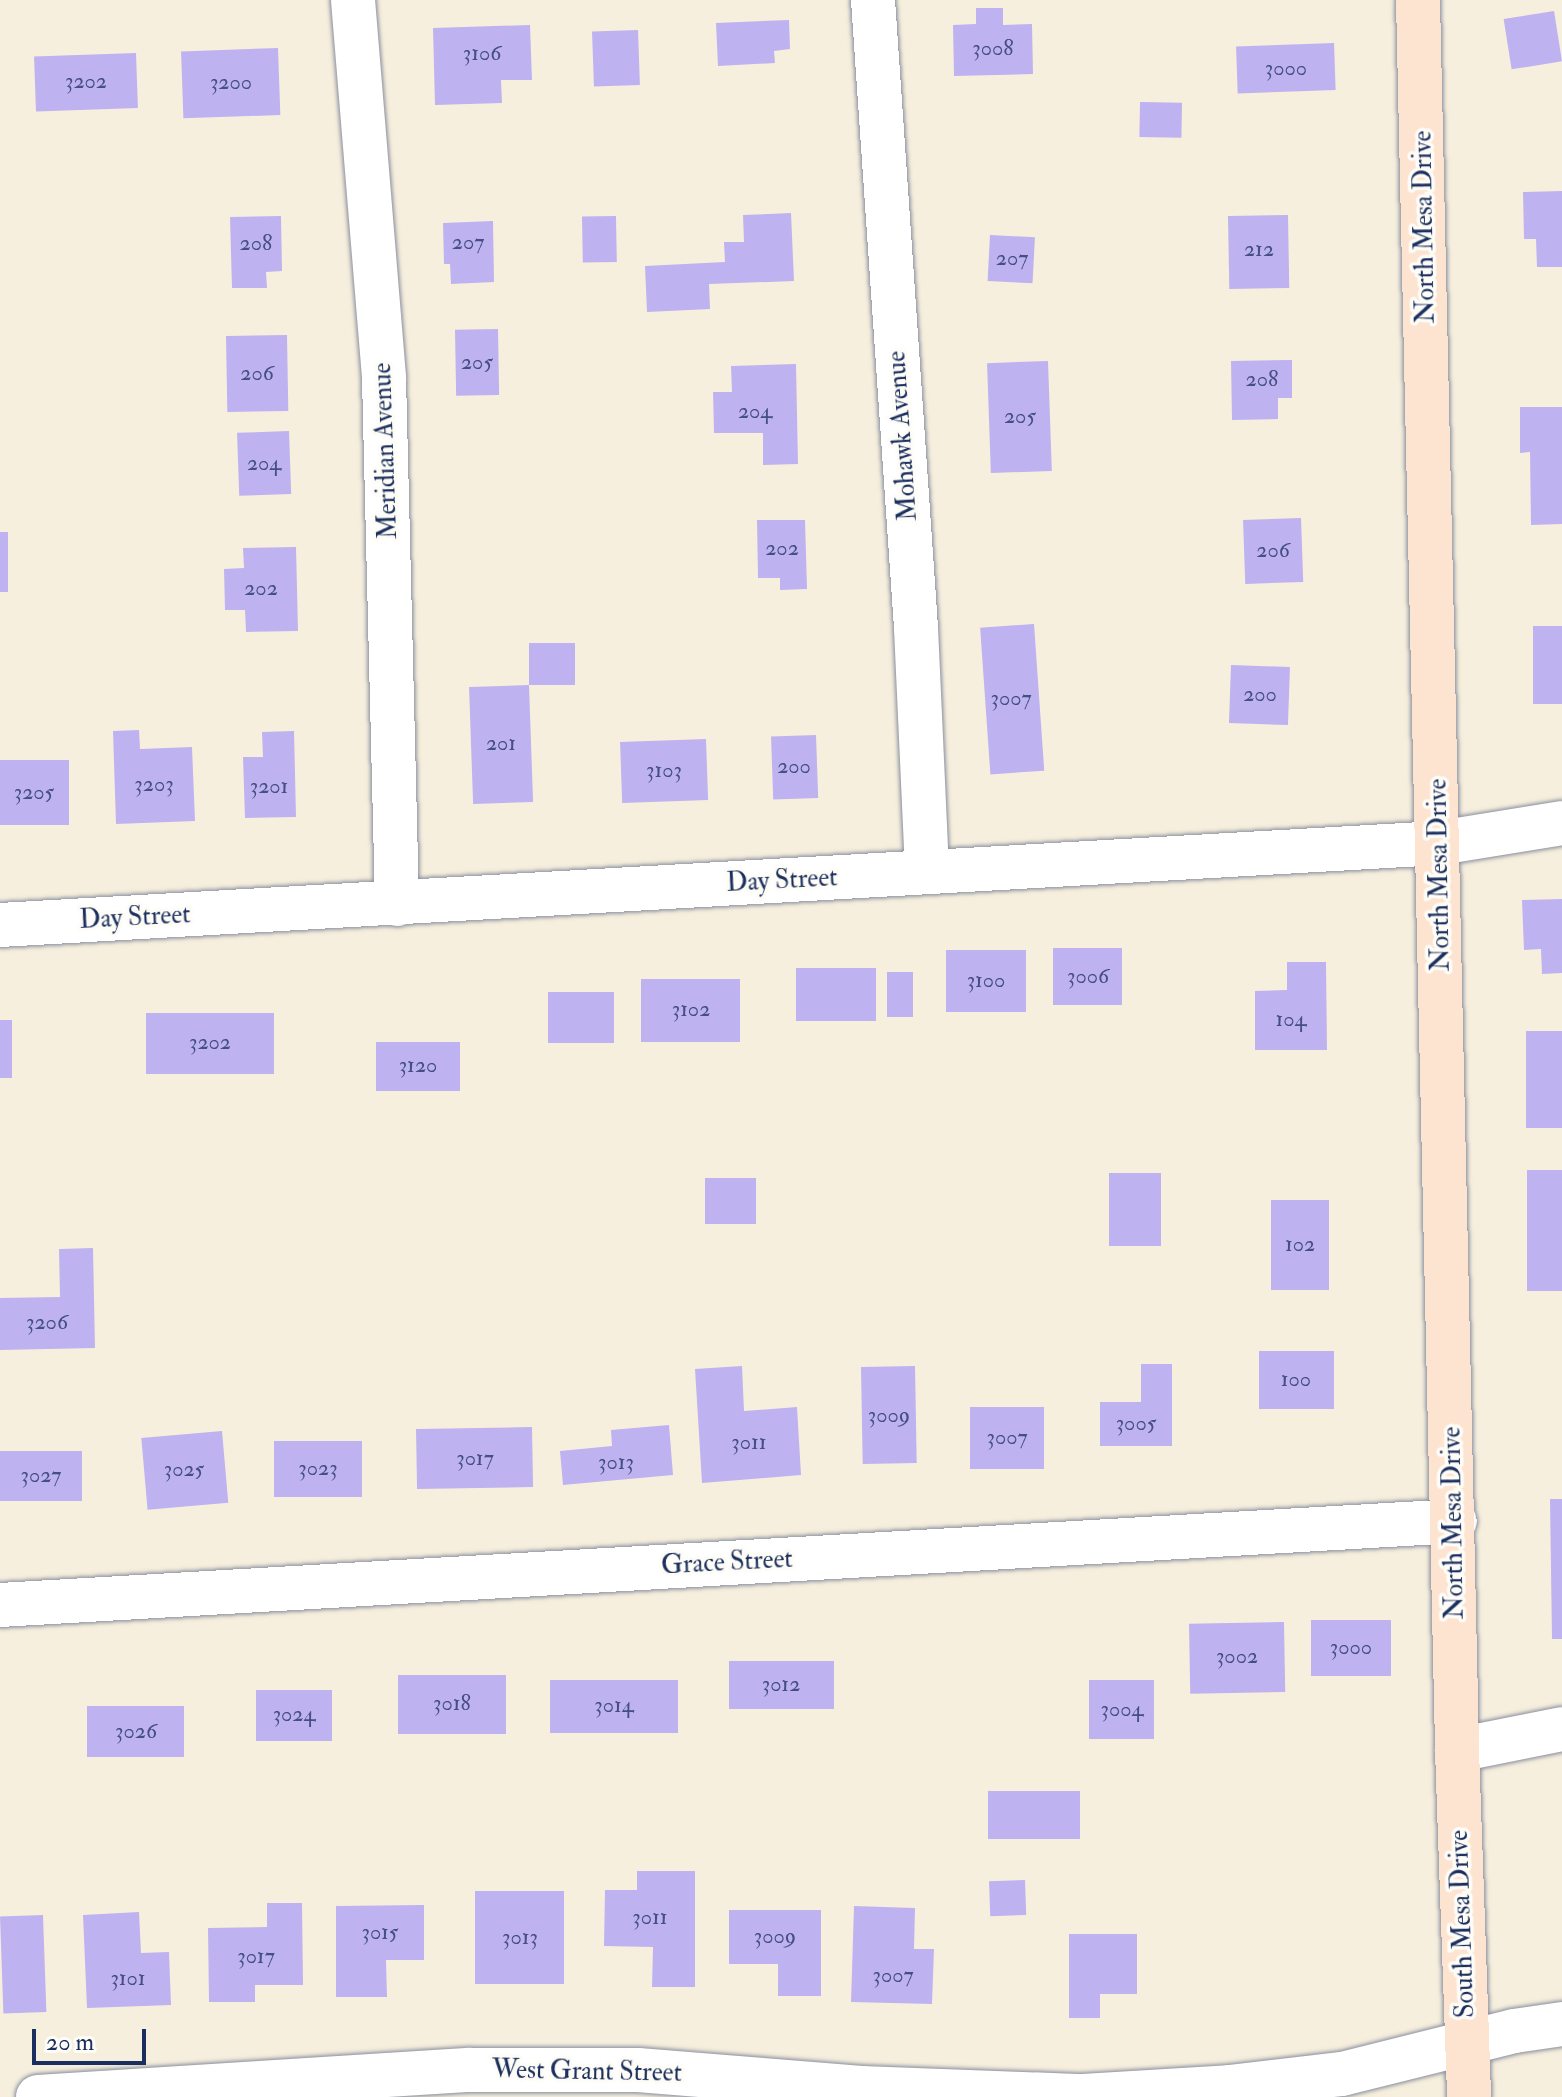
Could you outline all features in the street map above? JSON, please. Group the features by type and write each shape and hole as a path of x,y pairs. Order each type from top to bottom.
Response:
{"main road":[{"name":"North Mesa Drive","path":"1418,0 1455,1521 1457,1750"},
{"name":"South Mesa Drive","path":"1457,1750 1469,2097"}],"street":[{"name":"Meridian Avenue","path":"353,0 384,378 397,904"},
{"name":"Mohawk Avenue","path":"873,0 916,628 927,872"},
{"name":"Day Street","path":"0,925 1439,843 1562,823"},
{"name":"Grace Street","path":"0,1605 1455,1521"},
{"path":"1457,1750 1562,1729"},
{"name":"West Grant Street","path":"38,2097 141,2094 470,2070 638,2070 861,2088 1083,2096 1229,2087 1342,2074 1467,2043 1562,2024"}],"building":[{"path":"976,8 1003,8 1003,25 1032,24 1033,74 954,76 953,25 976,24"},
{"path":"1554,11 1562,61 1512,69 1504,19"},
{"path":"789,20 790,49 774,51 775,63 718,66 716,23"},
{"path":"530,25 532,80 501,80 502,103 435,105 433,28"},
{"path":"638,30 640,85 594,87 592,32"},
{"path":"1334,43 1336,90 1238,93 1236,46"},
{"path":"278,48 280,115 183,118 181,51"},
{"path":"136,53 138,108 36,112 34,57"},
{"path":"1140,102 1182,103 1181,138 1139,137"},
{"path":"1562,191 1562,267 1537,267 1536,239 1524,239 1523,192"},
{"path":"791,213 794,281 709,284 710,309 647,312 645,266 725,262 724,242 744,242 743,215"},
{"path":"1288,215 1289,288 1229,289 1228,216"},
{"path":"281,216 282,271 266,272 267,288 232,288 230,217"},
{"path":"616,216 617,262 583,263 582,217"},
{"path":"493,221 494,282 451,284 450,264 444,264 443,223"},
{"path":"990,235 1035,237 1033,283 988,281"},
{"path":"498,329 499,395 456,396 455,330"},
{"path":"287,335 288,411 227,412 226,336"},
{"path":"1292,360 1292,398 1278,398 1278,419 1232,420 1231,361"},
{"path":"1048,361 1052,471 991,473 987,363"},
{"path":"796,364 798,464 763,465 763,433 714,433 713,392 732,392 731,366"},
{"path":"1520,407 1562,407 1562,524 1531,525 1530,452 1520,453"},
{"path":"289,431 291,494 239,496 237,433"},
{"path":"1301,518 1303,582 1245,584 1243,520"},
{"path":"757,520 805,520 807,589 780,590 780,578 758,578"},
{"path":"0,532 8,532 8,592 0,592"},
{"path":"296,547 298,631 246,632 245,610 225,610 224,569 244,568 243,548"},
{"path":"1034,624 1044,771 990,774 980,628"},
{"path":"1533,626 1562,626 1562,704 1533,704"},
{"path":"529,643 575,643 575,685 529,685"},
{"path":"1231,665 1290,667 1288,725 1229,723"},
{"path":"529,685 533,802 473,804 469,687"},
{"path":"139,730 140,749 192,747 195,821 116,824 113,731"},
{"path":"294,731 296,817 245,818 243,757 263,757 262,732"},
{"path":"816,735 818,798 773,800 771,737"},
{"path":"706,739 708,800 622,803 620,742"},
{"path":"0,760 69,760 69,825 0,825"},
{"path":"1562,899 1562,973 1542,974 1541,949 1524,950 1522,900"},
{"path":"1053,948 1122,948 1122,1005 1053,1005"},
{"path":"946,950 1026,950 1026,1012 946,1012"},
{"path":"1287,962 1326,962 1327,1050 1255,1050 1255,991 1287,990"},
{"path":"796,968 876,968 876,1021 796,1021"},
{"path":"887,972 913,972 913,1017 887,1017"},
{"path":"641,979 740,979 740,1042 641,1042"},
{"path":"548,992 614,992 614,1043 548,1043"},
{"path":"146,1013 274,1013 274,1074 146,1074"},
{"path":"0,1020 12,1020 12,1078 0,1078"},
{"path":"1526,1031 1562,1031 1562,1128 1526,1128"},
{"path":"376,1042 460,1042 460,1091 376,1091"},
{"path":"1527,1170 1562,1170 1562,1291 1527,1291"},
{"path":"1109,1173 1161,1173 1161,1246 1109,1246"},
{"path":"705,1178 756,1178 756,1224 705,1224"},
{"path":"1271,1200 1329,1200 1329,1290 1271,1290"},
{"path":"93,1248 95,1348 0,1350 0,1298 60,1297 59,1249"},
{"path":"1259,1351 1334,1351 1334,1409 1259,1409"},
{"path":"1141,1364 1172,1364 1172,1446 1100,1446 1100,1402 1141,1402"},
{"path":"742,1366 744,1411 797,1407 801,1475 702,1483 695,1369"},
{"path":"915,1366 917,1463 863,1464 861,1367"},
{"path":"970,1407 1044,1407 1044,1469 970,1469"},
{"path":"669,1425 673,1475 563,1485 560,1451 612,1446 611,1430"},
{"path":"532,1427 533,1487 417,1489 416,1429"},
{"path":"222,1431 228,1503 148,1510 141,1438"},
{"path":"274,1441 362,1441 362,1497 274,1497"},
{"path":"0,1451 82,1451 82,1501 0,1501"},
{"path":"1550,1499 1562,1499 1562,1639 1552,1639"},
{"path":"1311,1620 1391,1620 1391,1676 1311,1676"},
{"path":"1284,1622 1285,1692 1190,1694 1189,1624"},
{"path":"729,1661 834,1661 834,1709 729,1709"},
{"path":"398,1675 506,1675 506,1734 398,1734"},
{"path":"550,1680 678,1680 678,1733 550,1733"},
{"path":"1089,1680 1154,1680 1154,1739 1089,1739"},
{"path":"256,1690 332,1690 332,1741 256,1741"},
{"path":"87,1706 184,1706 184,1757 87,1757"},
{"path":"988,1791 1080,1791 1080,1839 988,1839"},
{"path":"637,1871 695,1871 695,1987 652,1987 653,1947 604,1946 605,1890 637,1890"},
{"path":"1025,1880 1026,1915 990,1916 989,1881"},
{"path":"475,1891 564,1891 564,1984 475,1984"},
{"path":"267,1903 302,1903 303,1985 255,1985 255,2002 209,2002 208,1928 267,1927"},
{"path":"424,1905 424,1960 386,1960 387,1997 336,1997 336,1906"},
{"path":"854,1906 915,1908 914,1949 934,1949 932,2004 851,2002"},
{"path":"729,1910 821,1910 821,1996 778,1996 778,1964 729,1964"},
{"path":"139,1912 141,1953 169,1952 171,2005 87,2008 83,1915"},
{"path":"43,1915 46,2012 3,2013 0,1917"},
{"path":"1069,1934 1137,1934 1137,1994 1100,1994 1100,2018 1069,2018"}]}
